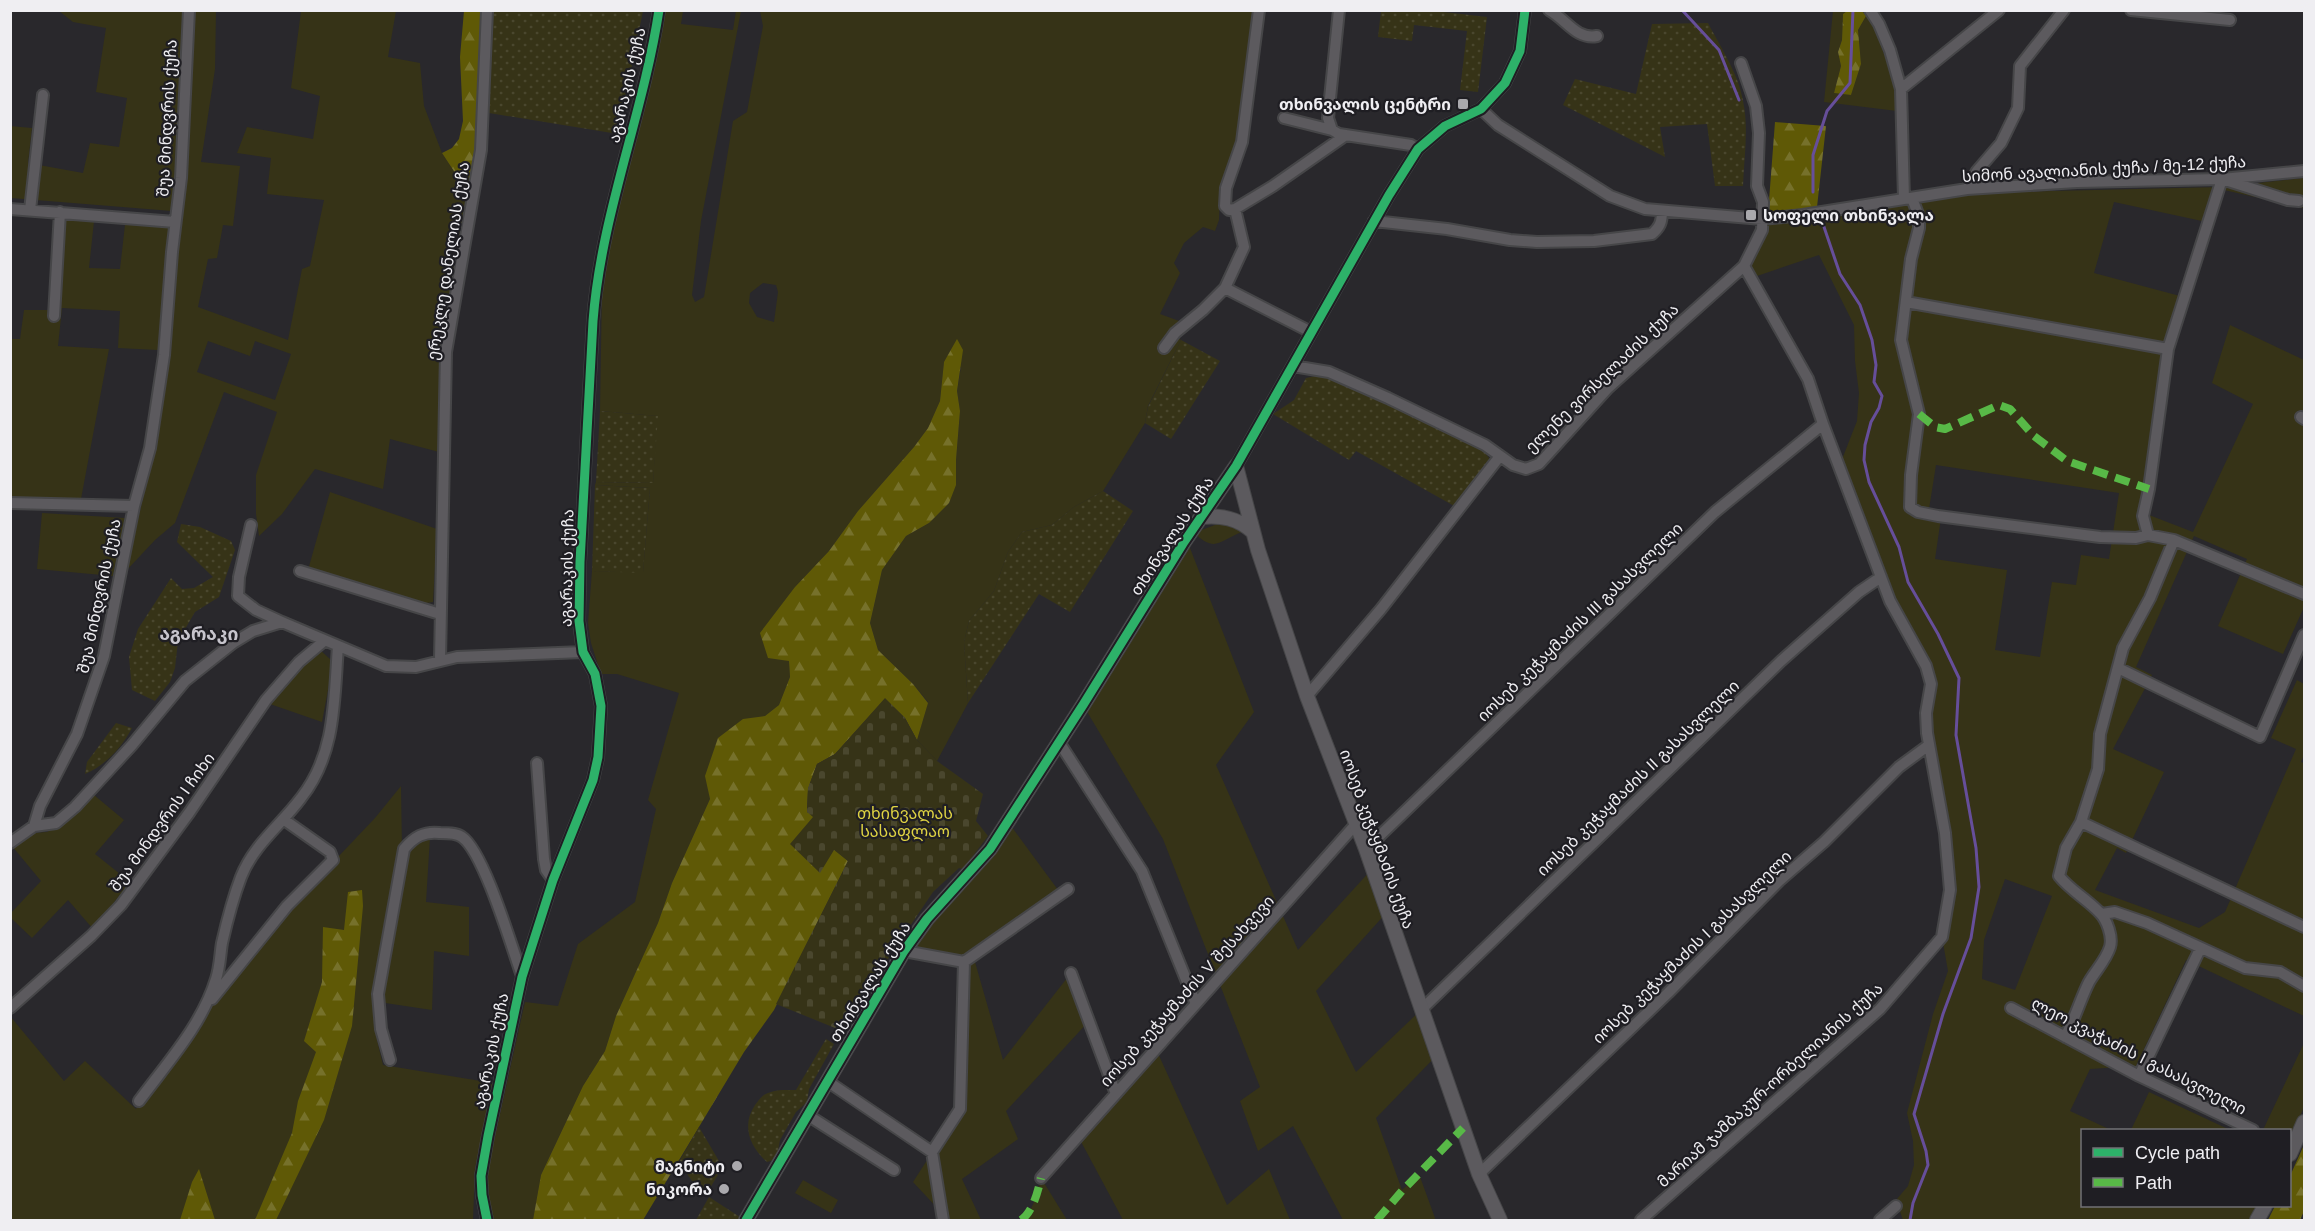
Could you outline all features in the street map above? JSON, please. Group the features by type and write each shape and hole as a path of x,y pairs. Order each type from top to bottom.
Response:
{"street":[{"name":"შუა მინდვრის ქუჩა","path":"34,826 40,806 77,735 104,656 134,506 150,448 164,355 181,178 189,10"},
{"name":"ერეკლე დანელიას ქუჩა","path":"440,660 446,352 482,150 487,10"},
{"name":"აგარაკის ქუჩა","path":"487,1221 481,1176 522,977 553,880 593,780 598,757 601,706 595,674 583,652 579,621 580,562 596,288 608,224 651,55 659,10"},
{"path":"1259,10 1242,142 1226,188 1225,206 1229,210 1235,209 1273,186 1346,135"},
{"path":"1332,130 1328,118 1339,10"},
{"name":"თხინვალას ქუჩა","path":"746,1221 904,951 927,919 990,849 1201,517 1236,466 1374,222 1418,149 1444,126 1481,109 1505,83 1520,51 1525,10"},
{"path":"1549,10 1585,37 1597,36"},
{"path":"1870,10 1890,50 1901,89 1908,198 1919,217 1919,228 1911,259 1901,340 1919,414 1911,475 1910,507 1917,512 2100,537 2136,538 2148,535 2174,540 2304,594"},
{"path":"1901,89 1999,10"},
{"path":"1967,189 1977,171 2001,143 2018,108 2020,66 2064,10"},
{"path":"2131,10 2230,20"},
{"path":"1741,63 1756,106 1759,133 1757,186 1762,202 1762,219"},
{"path":"30,210 43,95"},
{"name":"სიმონ ავალიანის ქუჩა / მე-12 ქუჩა","path":"1481,109 1498,125 1610,196 1645,209 1762,219 1803,215 1967,189 2078,182 2222,179 2304,171"},
{"path":"1284,118 1346,135 1411,145 1418,149"},
{"path":"2148,535 2143,516 2149,489 2168,349 2222,179 2288,200 2299,201"},
{"path":"10,209 175,222"},
{"path":"1164,348 1175,333 1226,288 1244,247 1235,209"},
{"path":"1374,222 1448,229 1510,240 1568,242 1652,234 1662,222 1662,211"},
{"path":"54,316 60,212"},
{"name":"ელენე ვირსელაძის ქუჩა","path":"1293,366 1329,372 1378,393 1485,445 1513,465 1526,469 1539,464 1608,388 1744,266 1762,230 1762,219"},
{"name":"მარიამ ჯამბაკურ-ორბელიანის ქუჩა","path":"1641,1221 1880,1009 1942,937 1950,890 1945,833 1929,745 1926,712 1930,684 1926,666 1900,621 1881,577 1808,379 1744,266"},
{"path":"1226,288 1311,332"},
{"path":"1906,302 2168,349"},
{"name":"იოსებ კეჭაყმაძის III გასასვლელი","path":"1365,849 1715,512 1823,424"},
{"path":"1307,696 1381,609 1500,456"},
{"name":"იოსებ კეჭაყმაძის ქუჩა","path":"1236,466 1253,532 1307,696 1365,849 1479,1174 1500,1221"},
{"path":"10,503 134,506"},
{"path":"1201,517 1224,517 1246,526 1253,532"},
{"path":"251,525 239,577 238,596 256,610 386,666 416,667 457,657 583,652"},
{"path":"2064,1037 2074,1020 2089,983 2111,945 2110,930 2102,914 2081,898 2059,876 2066,848 2080,822 2098,769 2100,734 2123,648 2150,598 2174,540"},
{"path":"300,571 440,614"},
{"name":"იოსებ კეჭაყმაძის II გასასვლელი","path":"1422,1008 1781,661 1859,592 1881,577"},
{"path":"10,843 34,826 56,823 75,807 132,745 185,681 233,643 253,631 282,622"},
{"path":"2118,668 2260,737 2304,635"},
{"name":"შუა მინდვრის I ჩიხი","path":"10,1008 91,936 121,905 189,813 266,700 298,662 324,641"},
{"path":"206,1006 217,977 230,911 241,877 252,856 302,798 318,772 332,732 338,646"},
{"path":"1059,742 1142,871 1196,1004"},
{"name":"იოსებ კეჭაყმაძის I გასასვლელი","path":"1479,1174 1899,767 1929,745"},
{"path":"537,762 544,859 546,870 553,880"},
{"path":"139,1101 206,1006 287,906 333,860 330,852 283,819"},
{"path":"2080,822 2304,927"},
{"name":"იოსებ კეჭაყმაძის V შესახვევი","path":"1041,1178 1356,824"},
{"path":"390,1060 381,1029 378,994 404,849 415,836 436,832 456,834 463,837 473,850 489,882 522,977"},
{"path":"904,951 964,962 1068,889"},
{"path":"2102,914 2115,912 2147,923 2246,968 2280,972 2304,986"},
{"path":"2139,1076 2200,949"},
{"path":"943,1221 932,1152 960,1109 964,962"},
{"path":"1071,973 1116,1094"},
{"name":"ლეო კვაჭაძის I გასასვლელი","path":"2011,1008 2139,1076 2249,1129"},
{"path":"827,1081 932,1152"},
{"path":"809,1116 894,1170"},
{"path":"2291,1149 2304,1122"},
{"path":"1880,1221 1896,1206"},
{"path":"2258,1221 2265,1207"}],"green space":[{"path":"59,11 184,11 177,176 172,211 11,198 10,126 32,128 28,163 83,173 90,143 119,147 127,98 96,92 106,28 73,22"},
{"path":"194,11 216,11 215,69 201,162 240,166 233,226 223,225 217,258 208,259 198,307 288,340 302,269 310,266 324,200 267,194 271,158 237,153 247,127 313,139 320,96 291,88 301,11 396,11 388,57 420,63 424,106 442,153 469,194 439,452 390,439 383,489 315,469 282,514 259,536 256,514 256,475 277,412 224,392 175,523 155,540 126,571 155,447","holes":["208,341 250,356 255,341 291,354 275,400 197,372"]},
{"path":"464,11 484,11 477,146 469,194 442,153 452,148 459,139 463,121 460,57"},
{"path":"492,11 643,11 618,134 489,113"},
{"path":"664,11 683,11 681,24 733,30 736,11 741,11 701,221 692,295 695,302 704,297 733,121 747,112 763,26 760,11 1257,11 1239,142 1220,194 1219,220 1215,231 1203,227 1184,243 1174,263 1180,273 1160,314 1182,322 1175,336 1181,340 1148,406 1145,423 1103,491 1074,507 1052,525 1022,532 1008,552 994,591 969,621 964,642 968,703 937,761 917,740 928,702 878,650 870,623 882,570 906,536 929,523 956,460 960,411 957,391 961,367 944,362 940,401 928,428 858,511 829,551 795,587 789,661 790,677 779,705 765,716 706,776 710,799 616,1016 605,1051 583,1086 541,1175 533,1220 491,1220 486,1201 486,1177 525,1002 558,1006 578,944 635,902 656,809 648,800 679,693 617,674 601,674 591,643 588,623 592,571 643,572 650,488 595,485 596,482 653,483 657,416 600,411 602,286 611,231 662,34","holes":["763,283 776,285 778,292 774,322 757,317 749,303 750,293"]},
{"path":"1381,11 1435,11 1487,17 1478,92 1460,90 1467,31 1414,25 1412,41 1378,37"},
{"path":"1833,11 1847,11 1843,14 1842,40 1838,52 1841,66 1834,93 1851,95 1861,64 1858,30 1866,16 1862,11 1866,11 1870,15 1893,79 1897,111 1824,102"},
{"path":"1847,11 1862,11 1866,16 1858,30 1861,64 1851,95 1834,93 1841,66 1838,52 1842,40 1843,14"},
{"path":"1708,23 1741,91 1746,132 1743,186 1715,186 1707,124 1660,127 1665,157 1563,105 1575,79 1636,94 1652,24"},
{"path":"1775,122 1826,126 1817,207 1798,213 1768,214"},
{"path":"2304,178 2304,208 2224,190 2171,355 2149,515 2193,532 2253,404 2212,383 2230,325 2304,360 2304,607 2283,654 2218,626 2247,559 2194,536 2136,667 2152,675 2113,749 2164,772 2126,853 2117,848 2095,890 2199,928 2225,912 2296,749 2271,738 2297,680 2304,684 2304,755 2301,762 2304,763 2304,1016 2186,960 2136,1066 2090,1069 2070,1111 2109,1129 2081,1129 2081,1207 2258,1207 2251,1220 1903,1220 1896,1200 1908,1186 1914,1165 1913,1141 1907,1113 1933,1014 1948,971 1942,937 1950,890 1927,733 1931,684 1900,621 1839,467 1857,421 1859,393 1854,325 1819,255 1751,278 1744,266 1762,219 1834,209 1902,206 1975,193 2221,187","holes":["2114,202 2202,221 2180,296 2094,273","1936,465 2119,493 2109,559 2081,555 2076,585 2052,582 2040,657 1995,650 2007,570 1935,559 1942,511 1929,509","2005,879 2052,896 2015,990 1982,979 1984,940"]},
{"path":"61,208 95,212 89,268 120,269 126,216 171,221 158,350 118,348 120,311 62,308 58,346 109,349 81,499 11,498 11,339 20,339 24,310 52,310"},
{"path":"957,339 963,350 957,391 960,411 956,485 949,503 929,523 906,536 882,570 870,623 878,650 913,684 928,703 917,740 905,718 885,699 835,754 817,764 808,789 807,812 814,816 819,872 834,849 848,861 774,1010 744,1052 643,1220 533,1220 541,1175 583,1086 605,1051 616,1016 710,799 705,776 718,738 743,719 765,716 779,705 790,677 789,661 768,658 760,633 795,587 829,551 858,511 928,428 940,401 944,362"},
{"path":"1181,340 1220,361 1171,439 1145,423 1148,407"},
{"path":"1325,374 1479,445 1489,458 1488,465 1456,507 1356,451 1349,460 1273,414 1294,400 1306,378"},
{"path":"600,411 658,416 653,483 596,482"},
{"path":"595,485 650,488 643,573 592,571"},
{"path":"1103,491 1133,511 1070,612 1039,594 968,703 964,642 969,621 994,591 1008,552 1022,532 1052,525 1074,507"},
{"path":"330,492 437,529 433,602 419,604 308,570"},
{"path":"42,513 125,518 113,576 37,569"},
{"path":"1220,523 1234,526 1242,532 1213,544 1207,543 1194,533"},
{"path":"181,524 200,527 231,541 235,550 219,597 195,612 178,641 175,668 170,682 155,701 132,690 129,657 138,629 171,578 182,589 194,588 213,577 177,542"},
{"path":"1188,543 1254,712 1216,765 1298,950 1372,869 1387,912 1316,991 1356,1072 1423,1008 1438,1054 1376,1118 1402,1190 1419,1174 1434,1220 1343,1220 1293,1126 1258,1151 1240,1101 1260,1087 1163,839 1083,705"},
{"path":"320,650 330,659 331,674 322,722 270,704 294,669"},
{"name":"თხინვალას სასაფლაო","path":"885,698 905,718 917,740 937,761 983,794 976,821 988,836 963,869 959,868 933,892 862,997 865,1000 845,1032 776,1004 848,861 834,850 820,873 790,844 813,817 807,812 808,788 817,764 835,754"},
{"path":"116,723 132,728 113,755 100,766 85,774 87,762"},
{"path":"401,786 402,851 417,840 430,837 426,902 469,907 469,956 434,951 432,1010 372,1001 377,1040 383,1065 493,1083 475,1168 473,1220 11,1220 10,1016 64,1081 85,1061 136,1109 208,1006 301,896 375,818"},
{"path":"94,795 124,820 95,854 130,882 93,929 68,900 32,938 11,918 10,914 41,881 12,846 34,833 47,832 59,825"},
{"path":"1008,822 1061,894 973,955 1003,1060 1071,973 1089,1021 1006,1111 1018,1139 962,1179 981,1220 943,1220 941,1212 913,1182 960,1109 964,962 904,951"},
{"path":"362,890 363,906 352,1026 324,1120 276,1220 255,1220 292,1133 298,1101 316,1052 304,1041 322,982 323,927 344,930 348,892"},
{"path":"826,1039 834,1044 809,1089 807,1102 796,1112 780,1140 777,1156 774,1160 767,1162 756,1150 749,1136 751,1113 762,1096 778,1090 796,1090"},
{"path":"2304,1043 2304,1107 2291,1137 2291,1129 2263,1129"},
{"path":"1156,1049 1227,1205 1269,1169 1290,1220 1123,1220 1078,1136"},
{"path":"2149,1092 2228,1129 2131,1129"},
{"path":"699,1127 719,1161 714,1165 718,1175 710,1188 699,1191 685,1171 677,1165"},
{"path":"2304,1145 2304,1211 2300,1220 2268,1220 2274,1207 2291,1207 2291,1174"},
{"path":"199,1169 215,1220 180,1220 192,1182"},
{"path":"1041,1178 1067,1220 1021,1220 1032,1207"},
{"path":"803,1180 838,1200 831,1213 795,1193"},
{"path":"709,1197 740,1217 738,1220 696,1220"}],"waterway":[{"path":"1682,10 1719,50 1739,100"},
{"path":"1813,192 1813,155 1827,111 1850,83 1853,10"},
{"path":"1823,224 1840,274 1860,305 1872,340 1876,365 1874,382 1882,396 1879,408 1871,422 1865,445 1864,460 1869,482 1899,547 1908,582 1938,634 1959,678 1956,735 1976,848 1979,887 1971,938 1943,1014 1914,1114 1928,1165 1913,1203 1910,1220"}],"marked path":[{"path":"1919,414 1935,427 1945,429 1999,405 2010,409 2034,436 2067,461 2149,489"},
{"path":"1377,1220 1463,1128"},
{"path":"1021,1220 1032,1207 1041,1178"}],"cycle path":[{"path":"487,1220 481,1176 522,977 553,880 593,780 598,757 601,706 595,674 583,652 579,621 593,321 604,242 643,88 659,10"},
{"path":"746,1220 904,951 927,919 990,849 1184,542 1236,466 1389,195 1418,149 1445,126 1481,109 1505,83 1520,51 1525,10"}],"place":[{"name":"თხინვალის ცენტრი","path":"1463,104"},
{"name":"სოფელი თხინვალა","path":"1751,215"},
{"name":"მაგნიტი","path":"737,1166"},
{"name":"ნიკორა","path":"724,1189"}],"district":[{"name":"აგარაკი","path":"199,634"}]}
